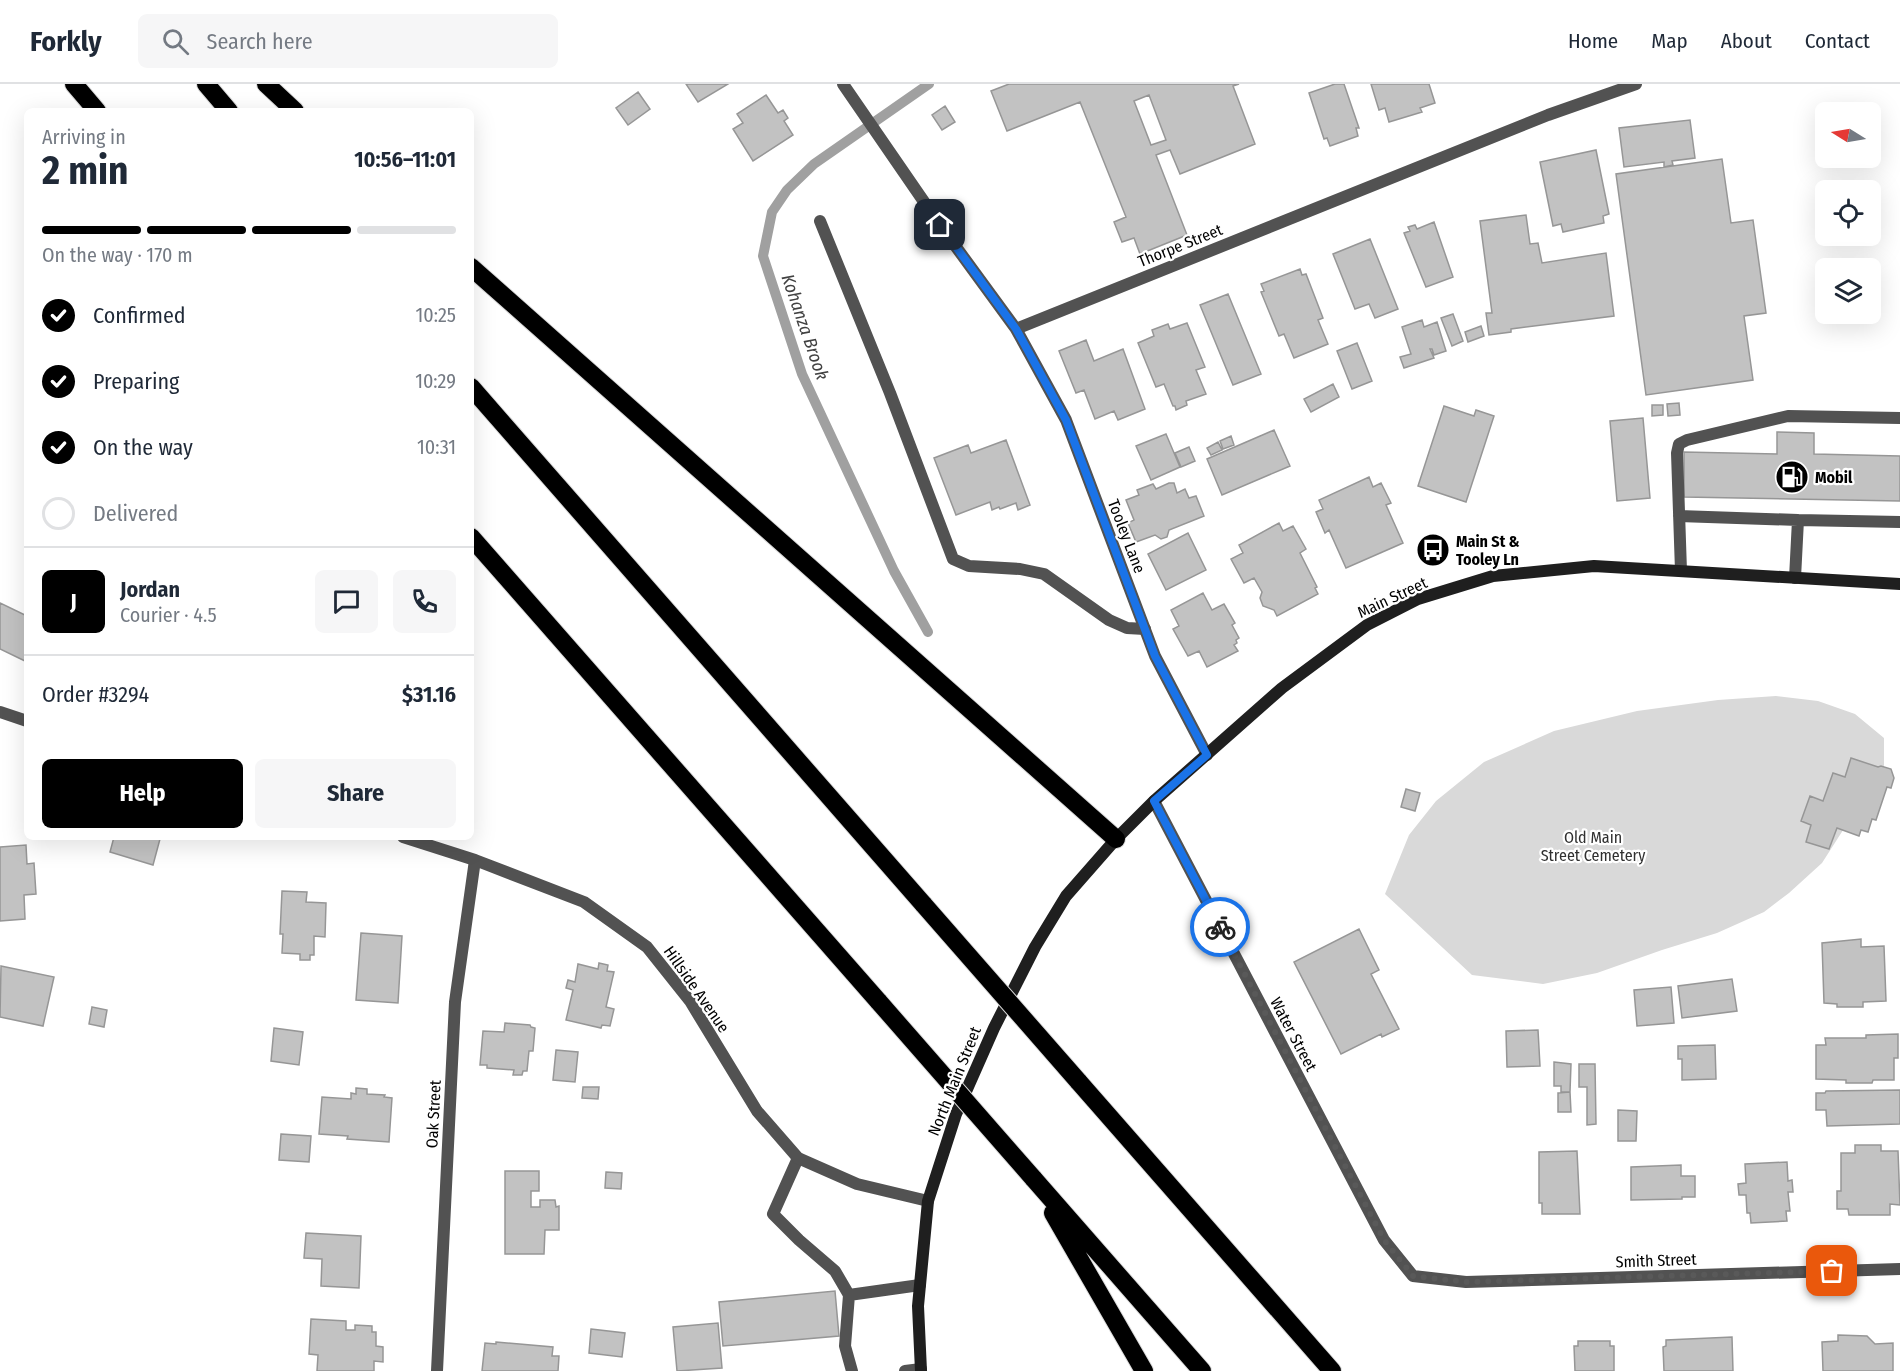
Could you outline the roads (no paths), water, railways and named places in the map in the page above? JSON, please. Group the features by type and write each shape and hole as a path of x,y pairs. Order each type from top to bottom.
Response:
{"highway":[{"path":"74,84 94,108"},
{"path":"206,84 226,108"},
{"path":"266,84 292,108"},
{"path":"474,270 1116,838"},
{"path":"474,390 1332,1371"},
{"path":"474,540 1202,1371"},
{"path":"1033,1178 1144,1371"}],"main road":[{"name":"Main Street","path":"1116,838 1154,801 1282,688 1367,625 1418,599 1493,576 1594,566 1900,584"},
{"name":"North Main Street","path":"921,1370 918,1306 928,1201 956,1113 994,1028 1035,947 1066,896 1116,838"}],"street":[{"path":"843,84 1016,329"},
{"name":"Thorpe Street","path":"1016,329 1548,114 1636,84"},
{"path":"820,220 890,393 953,559 969,566 1020,569 1044,574 1109,620 1127,628 1145,629"},
{"name":"Tooley Lane","path":"1016,329 1066,420 1155,656 1207,755"},
{"path":"1681,571 1677,453 1679,444 1687,440 1788,416 1900,418"},
{"path":"1679,516 1900,522"},
{"path":"1795,578 1798,520"},
{"path":"0,712 24,720"},
{"name":"Water Street","path":"1154,801 1384,1240 1413,1276"},
{"name":"Hillside Avenue","path":"412,840 475,860 584,902 647,946 690,1001 757,1111 798,1158 857,1184 928,1201"},
{"name":"Oak Street","path":"437,1371 455,1002 475,860"},
{"path":"798,1158 773,1214 835,1271 849,1295 845,1346 852,1371"},
{"name":"Smith Street","path":"1413,1276 1466,1282 1900,1269"},
{"path":"849,1295 920,1285"},
{"path":"905,1371 921,1370"}],"waterway":[{"name":"Kohanza Brook","path":"928,632 894,571 802,374 763,256 772,212 787,190 814,164 929,84"}],"place":[{"name":"Mobil","path":"1792,477"},
{"name":"Main St & Tooley Ln","path":"1433,550"}],"park label":[{"name":"Old Main Street Cemetery","path":"1593,846"}]}
